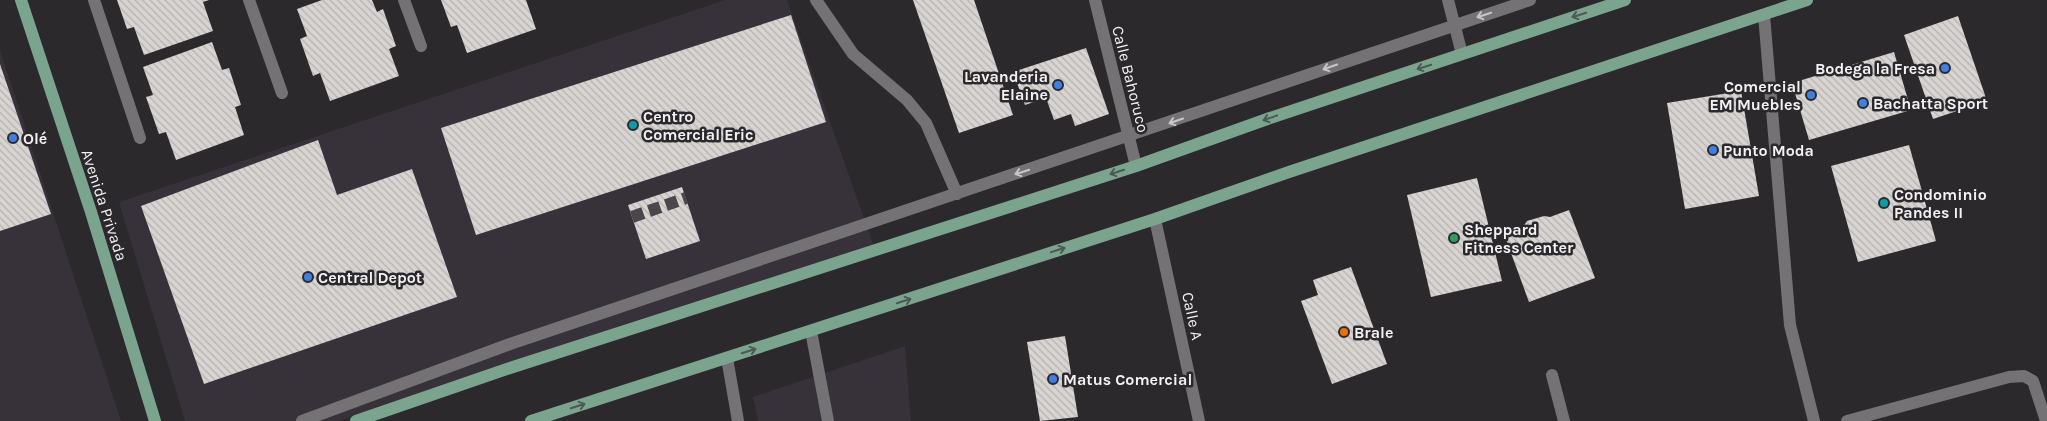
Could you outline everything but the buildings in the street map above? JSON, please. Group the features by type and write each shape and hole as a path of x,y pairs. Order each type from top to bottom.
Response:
{"main road":[{"name":"Avenida Privada","path":"21,0 91,212 155,421"},
{"path":"356,421 510,368 1136,166 1625,0"},
{"path":"531,421 1155,218 1807,0"}],"street":[{"path":"94,0 140,138"},
{"path":"249,0 282,93"},
{"path":"404,0 421,46"},
{"path":"816,0 853,54 907,100 926,123 957,194"},
{"name":"Calle Bahoruco","path":"1095,0 1136,166"},
{"path":"1448,0 1462,54"},
{"path":"302,421 519,341 1129,137 1455,24 1530,0"},
{"path":"1764,15 1790,325 1814,421"},
{"name":"Calle A","path":"1155,218 1199,421"},
{"path":"811,331 828,421"},
{"path":"727,358 738,421"},
{"path":"1552,375 1564,421"},
{"path":"1847,421 2010,376 2024,376 2033,381 2046,421"}],"shaded area":[{"path":"725,0 787,0 876,252 339,421 185,421 119,202"},
{"path":"0,50 121,421 0,421"},
{"path":"905,346 911,421 758,421 753,397"}],"tunnel":[{"path":"632,217 686,198"}],"place":[{"name":"Bodega la Fresa","path":"1945,68"},
{"name":"Lavanderia Elaine","path":"1058,85"},
{"name":"Comercial EM Muebles","path":"1811,95"},
{"name":"Bachatta Sport","path":"1863,103"},
{"name":"Centro Comercial Eric","path":"633,125"},
{"name":"Olé","path":"13,138"},
{"name":"Punto Moda","path":"1713,150"},
{"name":"Condominio Pandes II","path":"1884,203"},
{"name":"Sheppard Fitness Center","path":"1454,238"},
{"name":"Central Depot","path":"308,277"},
{"name":"Brale","path":"1344,332"},
{"name":"Matus Comercial","path":"1053,379"}]}
